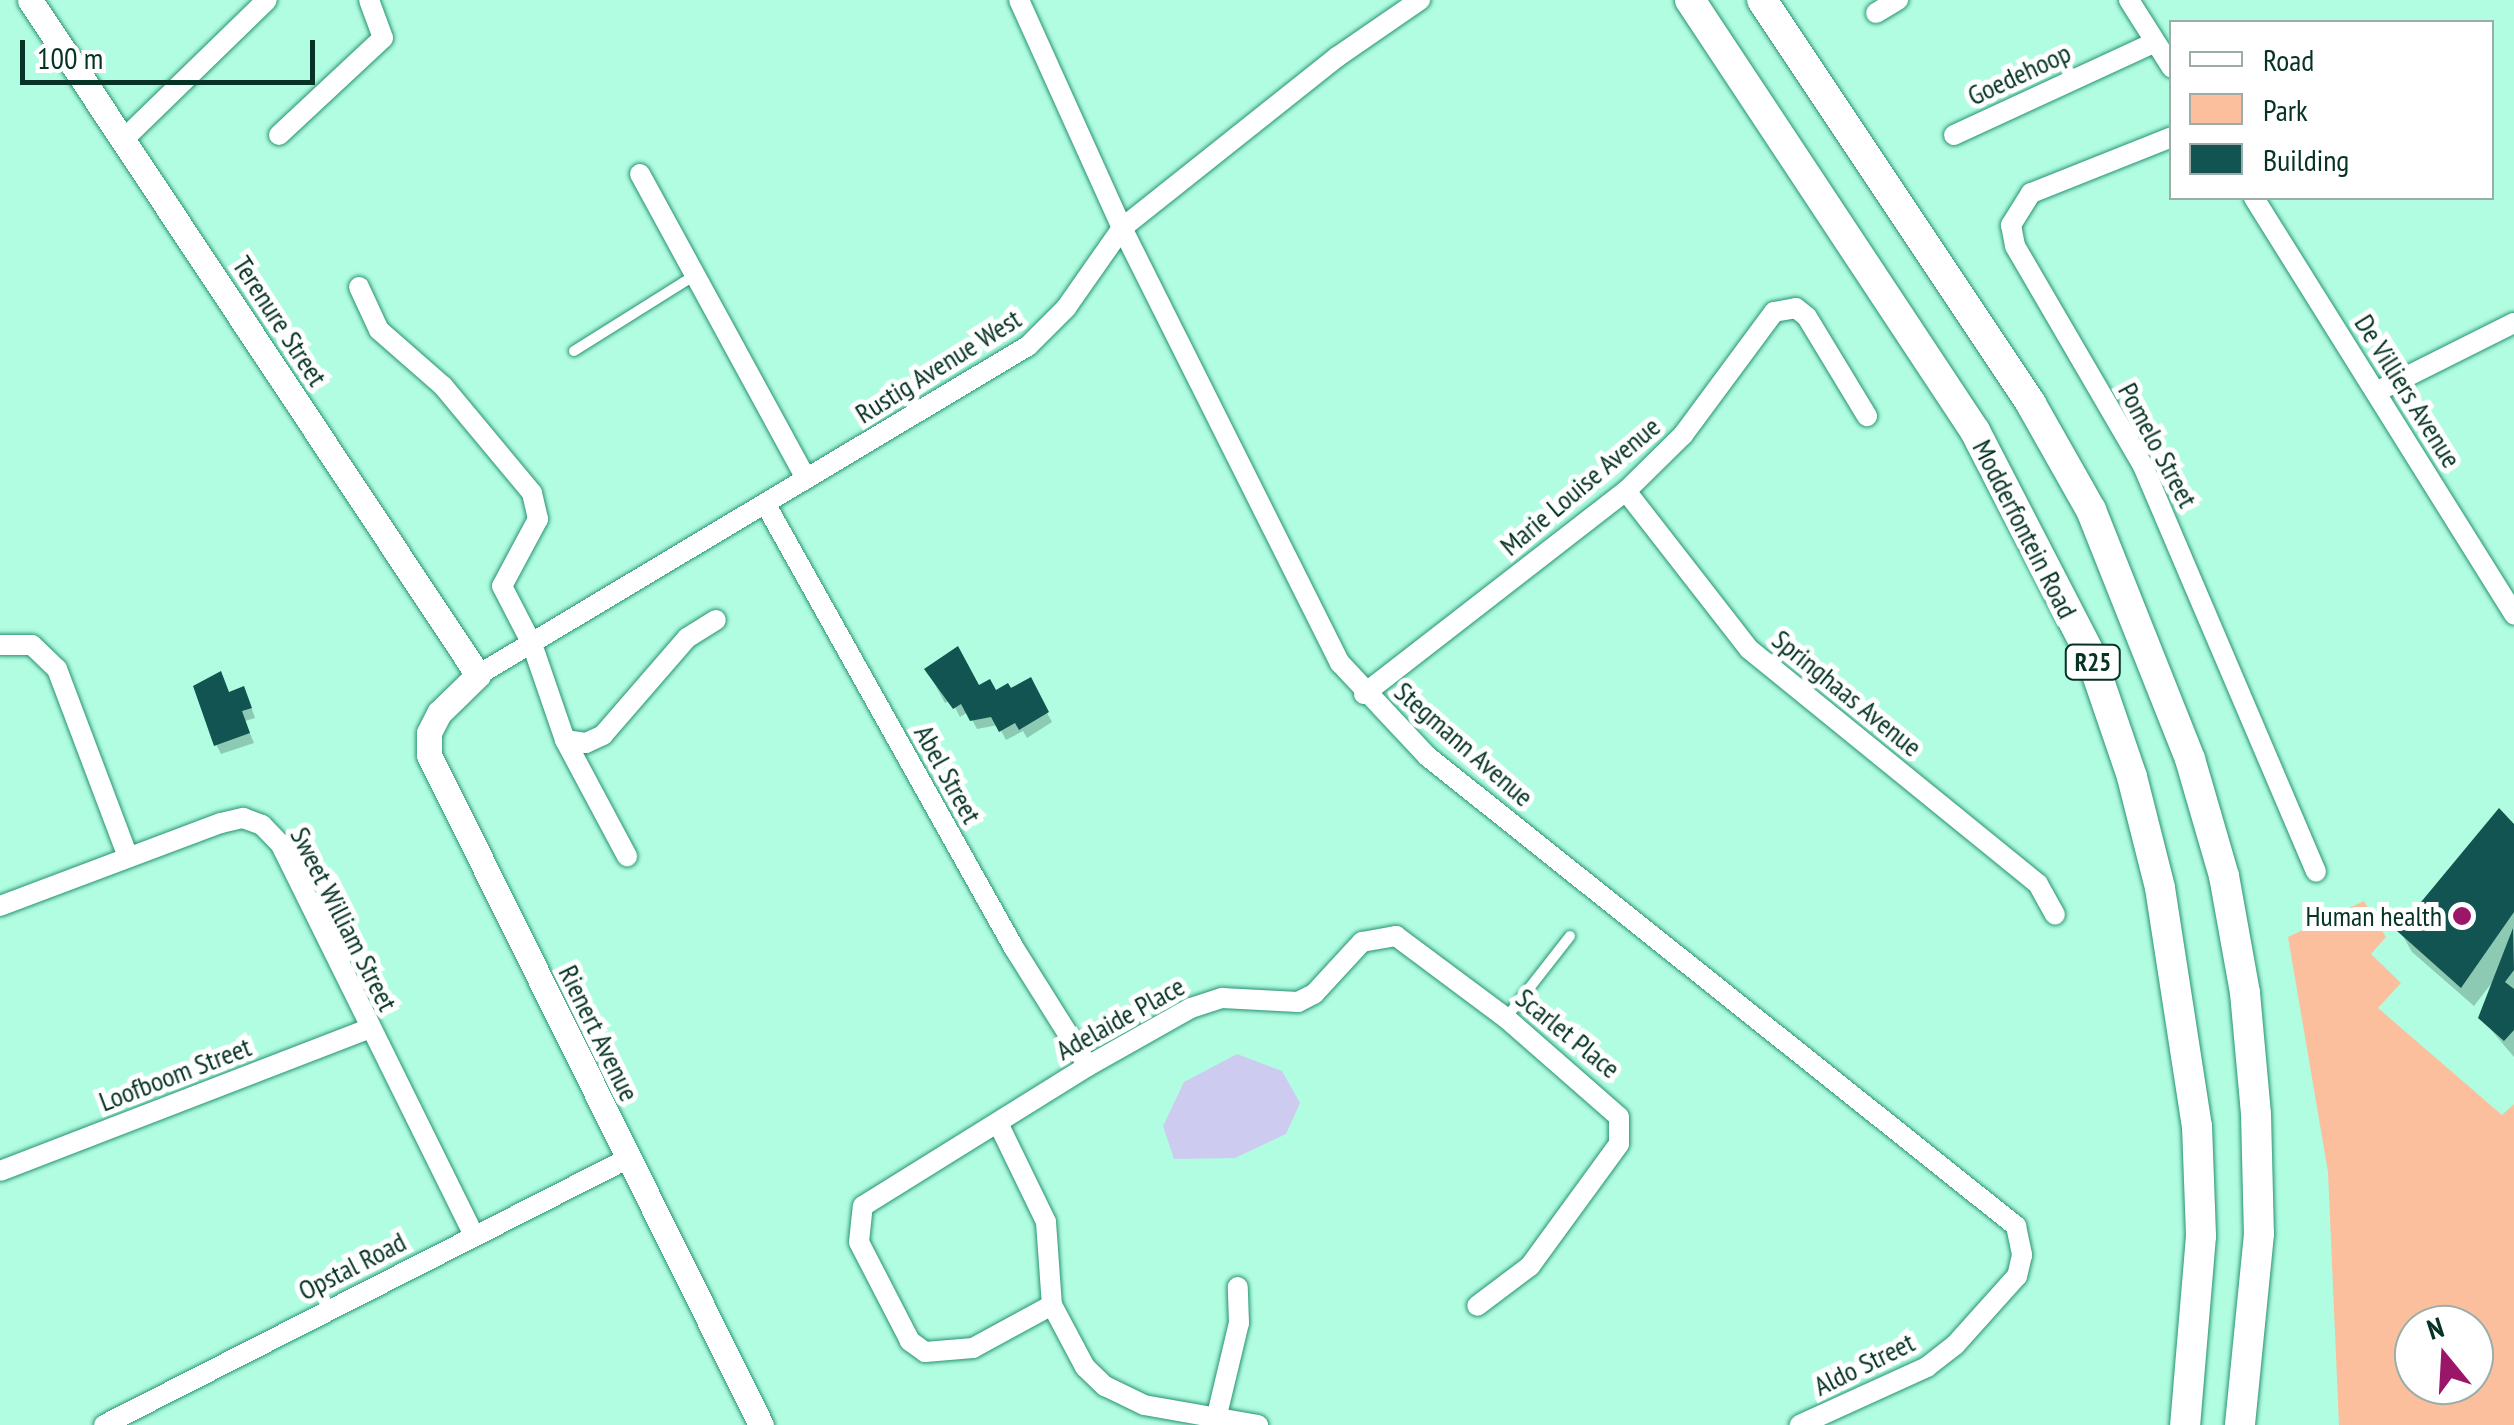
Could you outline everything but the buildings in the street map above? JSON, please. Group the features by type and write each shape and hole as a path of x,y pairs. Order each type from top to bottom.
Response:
{"main road":[{"name":"Modderfontein Road","path":"1690,0 1975,431 2090,654 2132,776 2160,888 2192,1091 2200,1236 2184,1425"},
{"name":"R25","path":"1762,0 2032,404 2091,510 2190,759 2224,876 2245,993 2256,1114 2259,1234 2240,1425"}],"street":[{"name":"Terenure Street","path":"30,0 478,675"},
{"path":"124,139 267,0"},
{"path":"279,135 383,38 370,0"},
{"name":"Stegmann Avenue","path":"1019,0 1122,228 1340,663 1364,694 1427,756 2007,1214 2022,1255"},
{"name":"Rustig Avenue West","path":"478,675 1028,346 1049,328 1122,228 1337,57 1420,0"},
{"path":"1876,13 1898,0"},
{"path":"2129,0 2169,63"},
{"name":"Goedehoop","path":"1954,134 2155,42"},
{"name":"Pomelo Street","path":"2169,138 2031,193 2012,224 2015,246 2143,466 2316,872"},
{"path":"640,174 806,479"},
{"name":"De Villiers Avenue","path":"2255,200 2514,614"},
{"path":"358,287 380,330 443,386 532,493 538,519 502,586 532,644 566,740 627,856"},
{"name":"Marie Louise Avenue","path":"1364,694 1626,491 1683,436 1774,312 1785,307 1807,317 1867,416"},
{"path":"2376,392 2514,323"},
{"name":"Springhaas Avenue","path":"1626,491 1749,649 2038,884 2054,915"},
{"name":"Abel Street","path":"766,506 1014,948 1088,1066"},
{"path":"566,740 586,744 603,734 687,638 716,620"},
{"path":"0,645 32,645 57,669 128,857"},
{"name":"Rienert Avenue","path":"478,675 439,712 429,733 429,755 761,1425"},
{"name":"Sweet William Street","path":"0,906 221,822 243,818 262,825 281,845 474,1235"},
{"name":"Scarlet Place","path":"1280,1004 1314,994 1368,938 1396,936 1610,1102 1621,1130 1619,1144 1530,1266 1477,1306"},
{"name":"Adelaide Place","path":"1052,1305 974,1348 925,1352 910,1340 859,1242 863,1206 1088,1066 1206,1001 1280,1004"},
{"name":"Loofboom Street","path":"0,1171 370,1028"},
{"path":"998,1123 1046,1222 1052,1305 1085,1368 1105,1386 1144,1405 1217,1414 1258,1425"},
{"name":"Opstal Road","path":"104,1425 628,1159"},
{"name":"Aldo Street","path":"1800,1425 1927,1367 1955,1346 2016,1276 2022,1255"},
{"path":"1217,1414 1239,1323 1238,1287"}],"lane":[{"path":"574,352 695,275"},
{"path":"1506,1018 1570,936"}],"green space":[{"path":"2364,901 2386,937 2371,954 2401,983 2378,1008 2502,1115 2514,1104 2514,1425 2339,1425 2328,1172 2288,937"}],"water":[{"path":"1237,1054 1282,1071 1300,1103 1286,1134 1235,1158 1174,1159 1163,1126 1184,1082"}],"place":[{"name":"Human health","path":"2462,916"}]}
